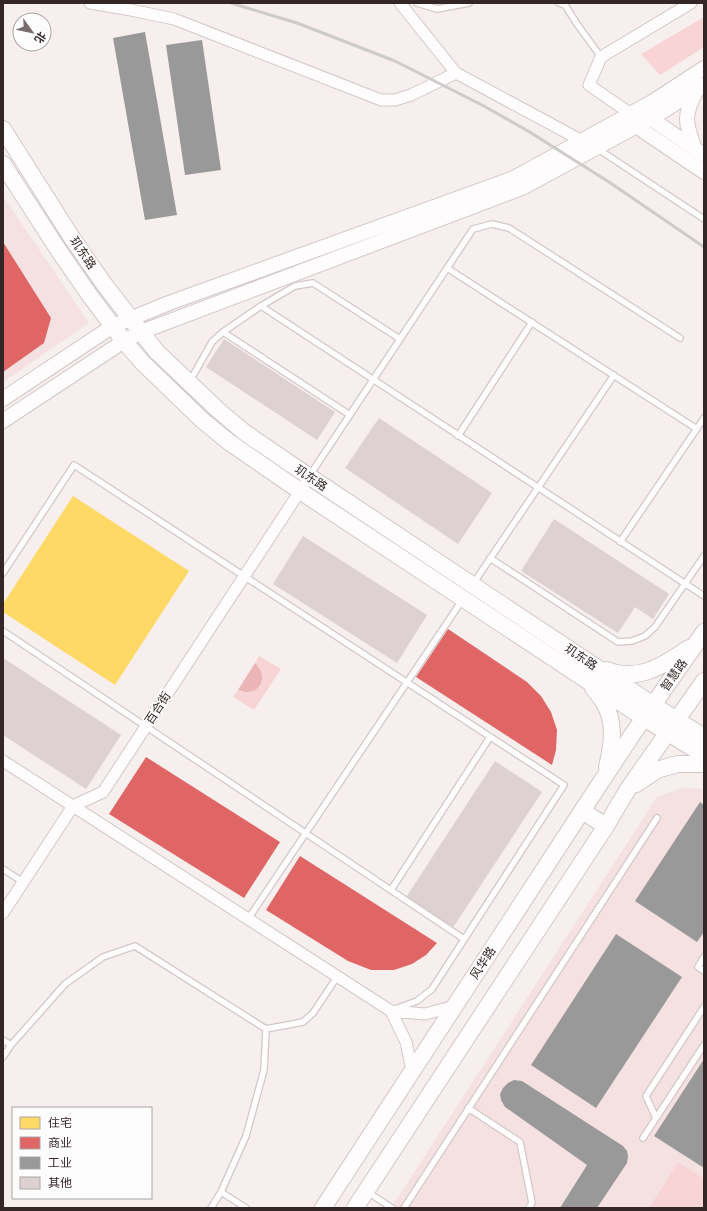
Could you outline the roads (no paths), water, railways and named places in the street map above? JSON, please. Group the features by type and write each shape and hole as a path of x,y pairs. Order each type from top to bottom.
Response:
{"main road":[{"name":"玑东路","path":"3,129 72,238 130,319 158,352 218,410 244,432 468,592 588,681 672,726 704,738"},
{"name":"玑东路","path":"3,164 61,254 124,341 142,362 202,420 229,442 300,491 591,664 648,712"},
{"path":"591,664 617,674 631,675 656,669 668,662 701,637"},
{"name":"智慧路","path":"648,712 701,637"},
{"path":"588,681 604,704 610,719 612,736 611,751 604,776"},
{"path":"355,1208 606,826 628,790 704,681"},
{"name":"风华路","path":"323,1208 604,776 648,712"},
{"name":"玑东路","path":"672,726 704,755"},
{"path":"628,790 657,770 677,764 704,764"},
{"path":"582,811 606,826"}],"street":[{"path":"90,3 174,19 381,100 394,100 411,95 456,73"},
{"path":"400,3 456,73 596,148"},
{"path":"691,3 601,57 589,85 633,120 704,172"},
{"path":"3,421 124,341 141,332 522,188 596,148 633,120 652,102 704,68"},
{"path":"3,399 113,326 169,303 514,178 583,141 633,120 650,118 700,87"},
{"path":"699,152 689,131 686,118 689,103 700,87"},
{"path":"650,118 699,152"},
{"name":"百合街","path":"73,806 104,792 309,477"},
{"path":"3,761 391,1011 425,1014 455,1006"},
{"path":"3,913 73,806"},
{"path":"391,1011 406,1042 412,1071"}],"lane":[{"path":"417,3 437,9 469,3"},
{"path":"559,3 565,5 601,57"},
{"path":"596,148 704,219"},
{"path":"309,477 473,229 492,224 509,228 680,338"},
{"path":"448,268 697,429"},
{"path":"189,383 212,342 223,332 261,306 295,286 313,283 400,339"},
{"path":"261,306 704,596"},
{"path":"458,436 532,322"},
{"path":"223,332 350,415"},
{"path":"248,919 614,375"},
{"path":"620,542 704,418"},
{"path":"3,573 74,465 564,785 432,989 417,1001 391,1011"},
{"path":"490,558 618,642 632,641 645,636 656,627 704,556"},
{"path":"3,631 464,939"},
{"path":"391,890 490,737"},
{"path":"404,1208 656,818"},
{"path":"3,869 23,882"},
{"path":"3,1057 11,1045 65,984 103,957 135,946 266,1029 303,1022 313,1013 337,977"},
{"path":"704,957 698,967 704,971"},
{"path":"656,1118 646,1096 704,1007"},
{"path":"211,1208 221,1192 246,1136 264,1070 266,1029"},
{"path":"3,1040 11,1045"},
{"path":"643,1138 704,1045"},
{"path":"468,1108 520,1142 532,1203 529,1208"},
{"path":"366,1191 392,1208"},
{"path":"221,1192 246,1208"}],"railway":[{"path":"231,3 297,23 395,61 482,105 528,131 609,182 704,247"}]}
